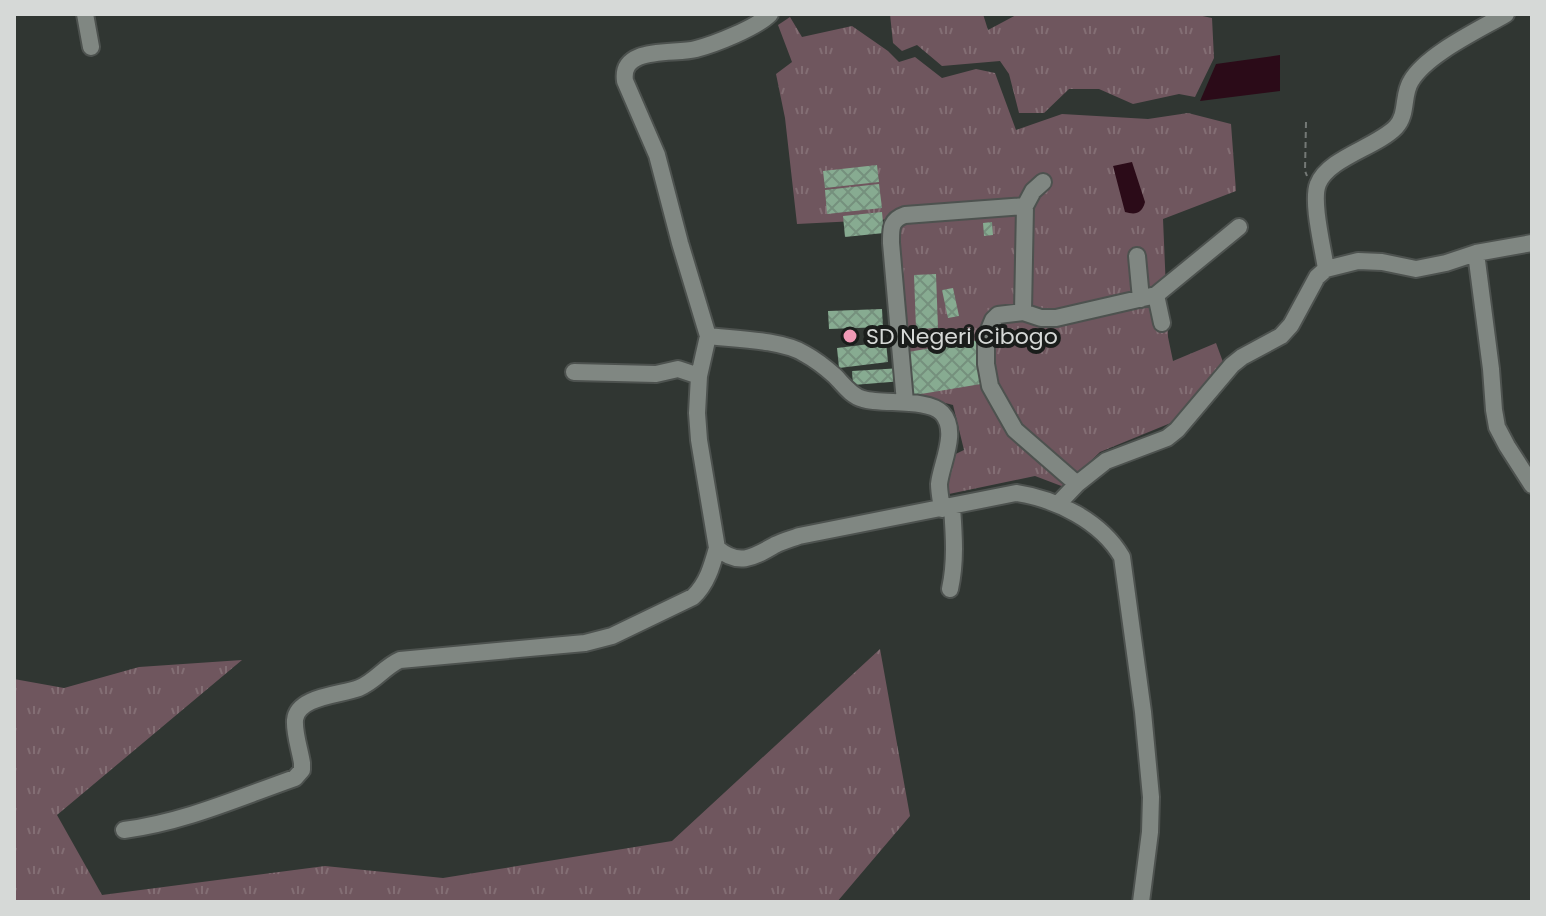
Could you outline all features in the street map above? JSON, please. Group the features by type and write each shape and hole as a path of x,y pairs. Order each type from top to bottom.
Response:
{"street":[{"path":"85,14 91,47"},
{"path":"124,830 189,817 295,778 302,770 295,721 300,709 308,703 369,683 400,660 585,643 612,636 693,597 707,579 717,548 699,440 699,376 708,336 657,155 624,73 635,59 647,54 696,49 753,26 770,14"},
{"path":"1326,269 1315,196 1321,177 1334,165 1399,125 1407,90 1416,74 1447,48 1506,14"},
{"path":"1023,312 1025,206 1043,182"},
{"path":"905,402 892,224 905,215 1025,206"},
{"path":"1077,484 1015,430 990,386 986,337 993,320 998,315 1023,312 1041,318 1056,318 1149,297 1239,227"},
{"path":"1058,504 1106,461 1157,443 1177,430 1232,365 1281,336 1291,325 1317,277 1326,269 1358,261 1416,269 1476,253 1532,243"},
{"path":"1476,253 1497,427 1532,485"},
{"path":"1137,256 1149,297 1162,323"},
{"path":"708,336 779,345 801,351 821,364 851,393 863,399 905,402 932,407 942,413 947,423 949,447 939,484 947,508 955,560 950,589"},
{"path":"574,372 656,374 678,369 699,376"},
{"path":"717,548 725,554 744,559 799,536 1016,493 1058,504 1104,533 1122,557 1151,797 1141,902"}],"path":[{"path":"1306,122 1305,171 1315,196"}],"green space":[{"path":"890,14 983,14 988,30 1018,14 1193,14 1212,18 1214,58 1195,97 1179,94 1133,104 1099,89 1069,89 1044,113 1019,113 1009,74 1000,61 942,66 917,45 902,51 893,43"},
{"path":"790,17 802,37 852,26 899,62 915,57 942,78 976,69 995,73 1016,130 1062,114 1148,119 1188,113 1231,124 1236,191 1163,219 1168,337 1173,361 1216,343 1223,362 1178,420 1100,452 1064,487 1035,476 949,494 943,460 964,450 953,405 907,393 895,219 797,224 785,118 776,74 792,62 778,25"},
{"path":"880,649 910,816 837,902 14,902 14,679 64,688 139,667 242,660 57,815 102,895 325,866 443,878 672,841"}],"shaded area":[{"path":"1280,55 1280,91 1200,101 1216,64"},
{"path":"1132,162 1145,202 1142,209 1135,213 1125,212 1113,166"}],"building":[{"path":"877,165 879,182 825,188 823,171"},
{"path":"879,184 882,208 827,214 825,190"},
{"path":"882,212 884,233 845,237 843,216"},
{"path":"992,222 993,235 984,236 983,223"},
{"path":"936,274 938,328 916,329 914,275"},
{"path":"953,288 959,316 948,318 942,290"},
{"path":"882,309 883,327 829,329 828,311"},
{"path":"979,340 987,383 909,396 902,353"},
{"path":"886,342 888,362 839,368 837,348"},
{"path":"902,368 903,381 853,385 852,371"}],"place":[{"name":"SD Negeri Cibogo","path":"850,336"}]}
